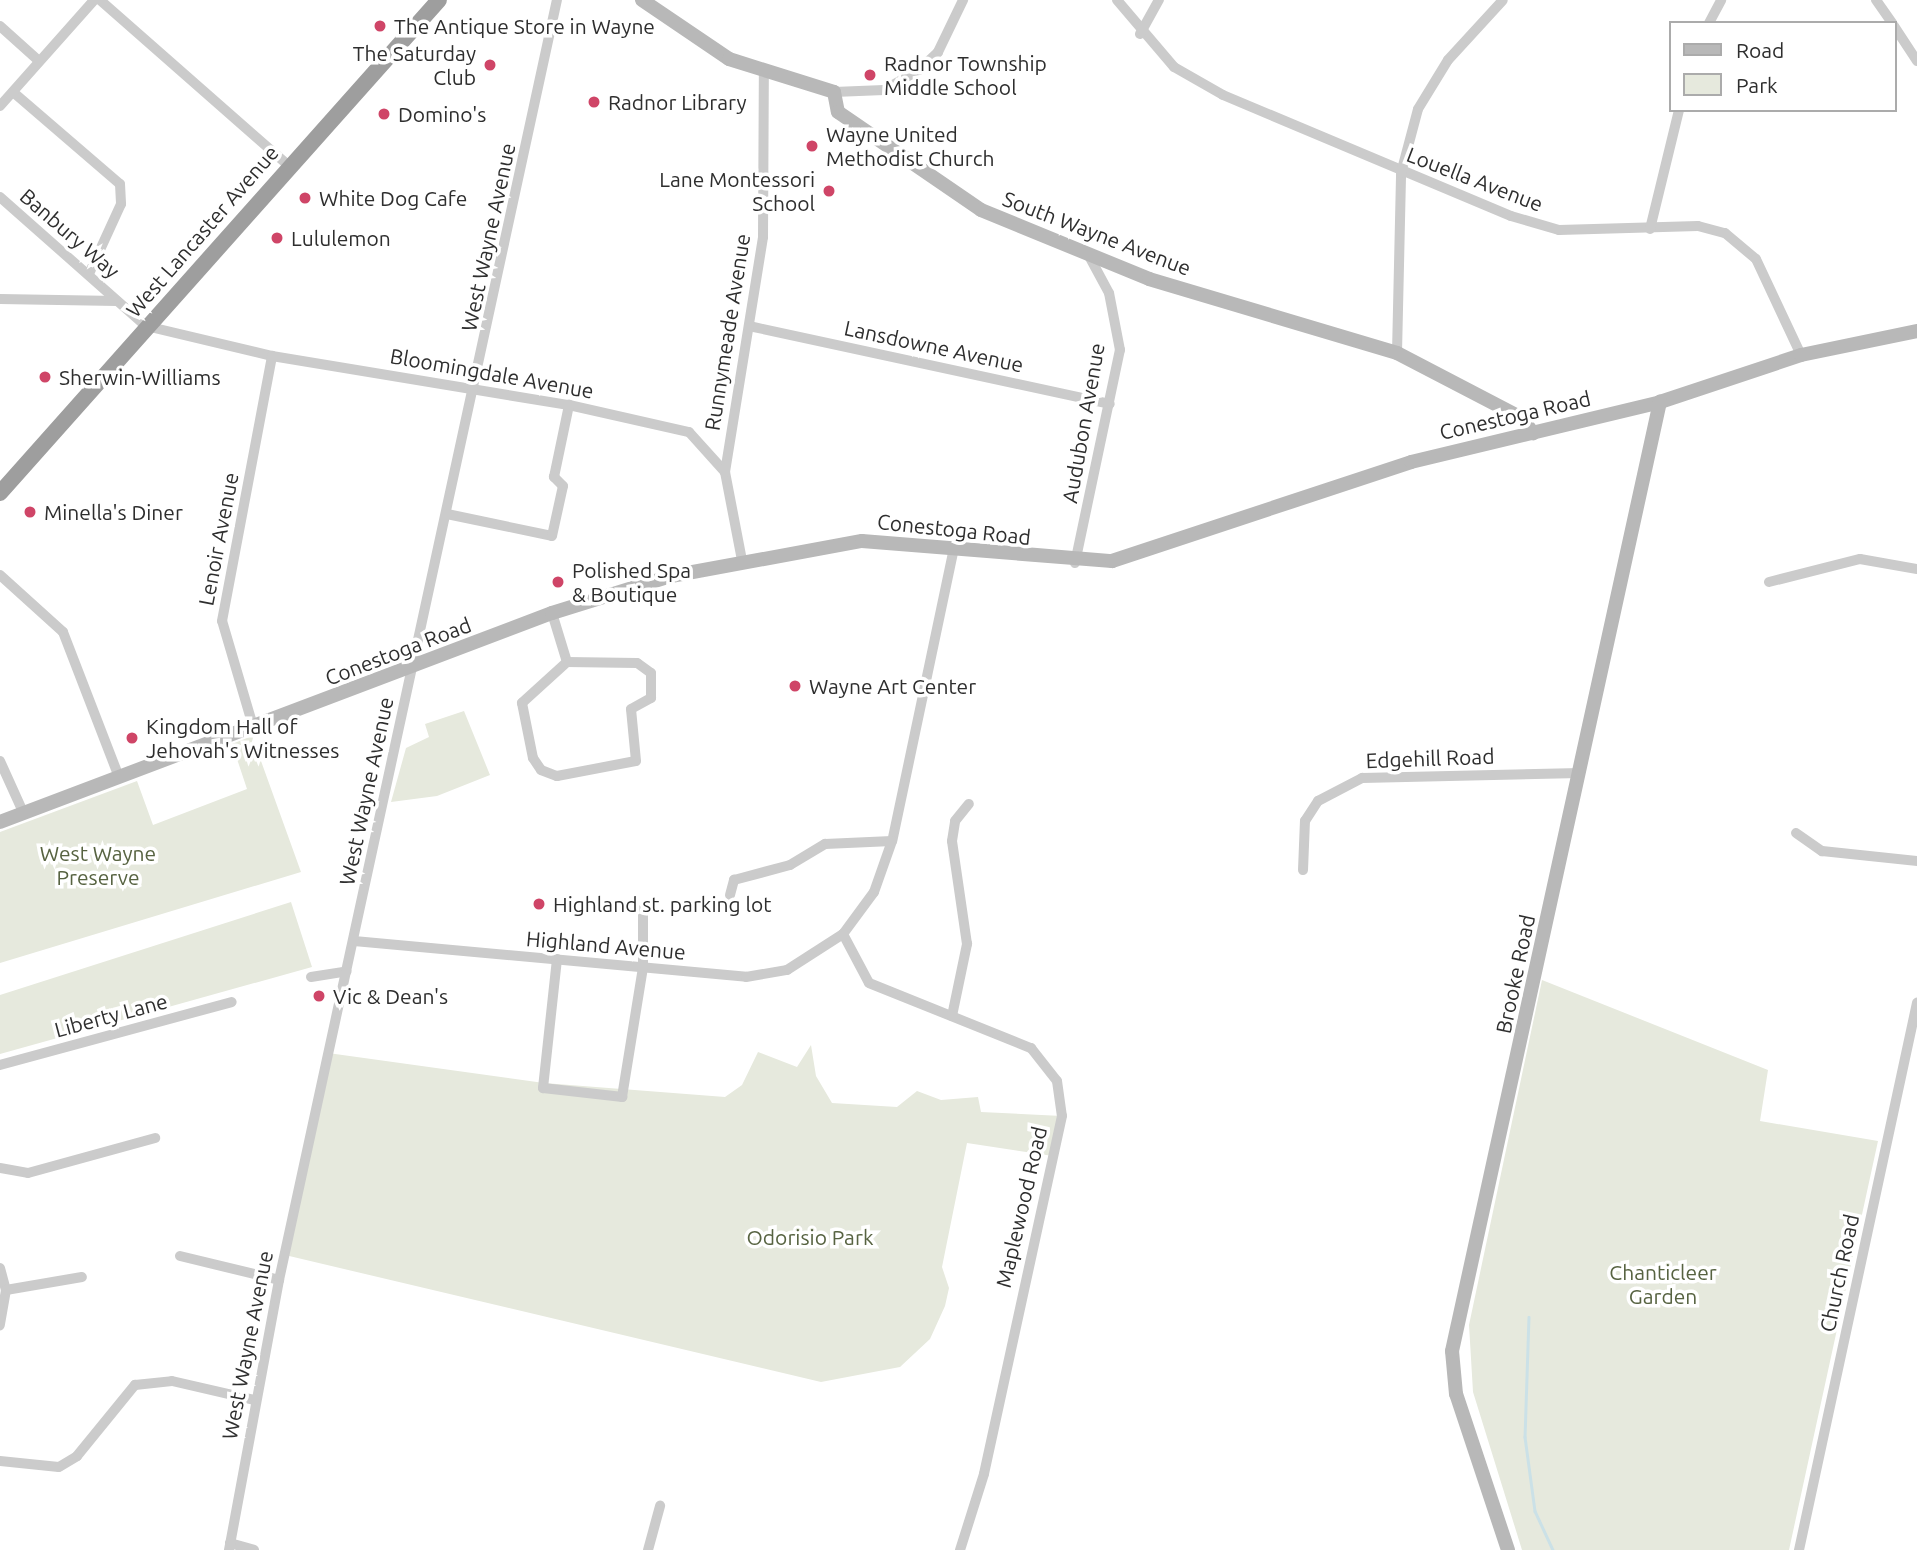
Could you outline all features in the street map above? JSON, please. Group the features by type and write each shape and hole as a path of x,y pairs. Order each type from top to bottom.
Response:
{"highway":[{"name":"West Lancaster Avenue","path":"0,493 287,164 439,0"}],"main road":[{"path":"642,0 709,49 764,73 834,92"},
{"name":"South Wayne Avenue","path":"834,92 838,112 967,201 1149,279 1397,354 1522,418 1533,433"},
{"name":"Conestoga Road","path":"0,822 253,726 411,670 552,614 742,560 862,541 954,548 1075,563 1136,556 1411,462 1660,402 1801,355 1917,331"},
{"name":"Brooke Road","path":"1508,1550 1456,1394 1452,1351 1660,402"}],"street":[{"path":"0,106 94,0"},
{"path":"100,0 287,164"},
{"name":"West Wayne Avenue","path":"230,1547 254,1400 279,1280 557,0"},
{"path":"834,92 884,90 919,70 937,52 962,0"},
{"name":"Louella Avenue","path":"1117,0 1140,34 1174,67 1223,95 1401,173 1559,230 1698,226 1739,241 1756,258 1801,355"},
{"path":"1140,34 1159,0"},
{"path":"1397,354 1401,173 1418,108 1448,60 1503,0"},
{"path":"1710,21 1721,0"},
{"path":"1876,0 1891,21"},
{"path":"0,26 39,61"},
{"path":"1896,29 1917,61"},
{"name":"Runnymeade Avenue","path":"725,471 762,237 764,73"},
{"path":"13,92 120,184 121,204 89,274"},
{"path":"1650,229 1679,112"},
{"name":"Banbury Way","path":"0,197 146,326"},
{"name":"Audubon Avenue","path":"1075,563 1110,404 1118,332 1109,293 1088,254"},
{"path":"0,299 117,301"},
{"name":"Bloomingdale Avenue","path":"146,326 272,356 569,404 689,432 725,471"},
{"name":"Lansdowne Avenue","path":"749,326 1110,404"},
{"name":"Lenoir Avenue","path":"253,726 222,621 272,356"},
{"path":"447,514 552,536 563,486 554,477 569,404"},
{"path":"725,471 742,560"},
{"path":"843,934 874,891 892,841 954,548"},
{"path":"1769,582 1860,559 1917,569"},
{"path":"0,575 64,632 119,777"},
{"path":"552,614 567,662"},
{"path":"567,662 637,663 651,673 651,698 631,709 636,761 557,776 541,770 520,709 530,690 567,662"},
{"path":"0,761 23,812"},
{"name":"Edgehill Road","path":"1303,870 1308,817 1318,801 1362,778 1580,773"},
{"path":"952,1016 967,944 952,841 955,821 970,804"},
{"path":"1796,833 1822,851 1917,861"},
{"path":"730,895 734,880 790,865 825,844 892,841"},
{"path":"557,959 543,1088 622,1097 627,1091 643,968 643,909"},
{"name":"Highland Avenue","path":"354,941 746,977 787,970 843,934"},
{"name":"Maplewood Road","path":"843,934 869,983 1031,1048 1056,1081 1062,1116 984,1474 960,1550"},
{"path":"310,977 347,971"},
{"name":"Liberty Lane","path":"0,1065 232,1002"},
{"name":"Church Road","path":"1800,1550 1917,1003"},
{"path":"1,1171 28,1173 155,1138"},
{"path":"180,1256 279,1280"},
{"path":"0,1268 6,1290 0,1325"},
{"path":"6,1290 82,1277"},
{"path":"0,1461 59,1467 77,1456 135,1385 172,1381 254,1400"},
{"path":"648,1550 660,1506"},
{"path":"230,1547 254,1550"}],"green space":[{"path":"464,711 490,775 437,796 391,802 406,748 429,737 425,724"},
{"name":"West Wayne Preserve","path":"252,736 301,872 0,963 0,832 137,781 153,825 247,789 232,744"},
{"path":"291,902 312,967 0,1054 0,995"},
{"name":"Chanticleer Garden","path":"1542,980 1768,1070 1760,1121 1878,1141 1789,1550 1522,1550 1473,1392 1469,1325"},
{"name":"Odorisio Park","path":"811,1045 816,1076 832,1103 897,1107 917,1091 941,1100 978,1097 981,1112 1062,1116 1053,1156 967,1143 942,1267 949,1288 945,1306 930,1339 900,1367 821,1382 285,1255 328,1053 544,1083 725,1097 742,1085 758,1052 797,1067"}],"waterway":[{"path":"1529,1317 1525,1437 1535,1511 1553,1550"}],"place":[{"name":"The Antique Store in Wayne","path":"380,26"},
{"name":"The Saturday Club","path":"490,65"},
{"name":"Radnor Township Middle School","path":"870,75"},
{"name":"Radnor Library","path":"594,102"},
{"name":"Domino's","path":"384,114"},
{"name":"Wayne United Methodist Church","path":"812,146"},
{"name":"Lane Montessori School","path":"829,191"},
{"name":"White Dog Cafe","path":"305,198"},
{"name":"Lululemon","path":"277,238"},
{"name":"Sherwin-Williams","path":"45,377"},
{"name":"Minella's Diner","path":"30,512"},
{"name":"Polished Spa & Boutique","path":"558,582"},
{"name":"Wayne Art Center","path":"795,686"},
{"name":"Kingdom Hall of Jehovah's Witnesses","path":"132,738"},
{"name":"Highland st. parking lot","path":"539,904"},
{"name":"Vic & Dean's","path":"319,996"}]}
